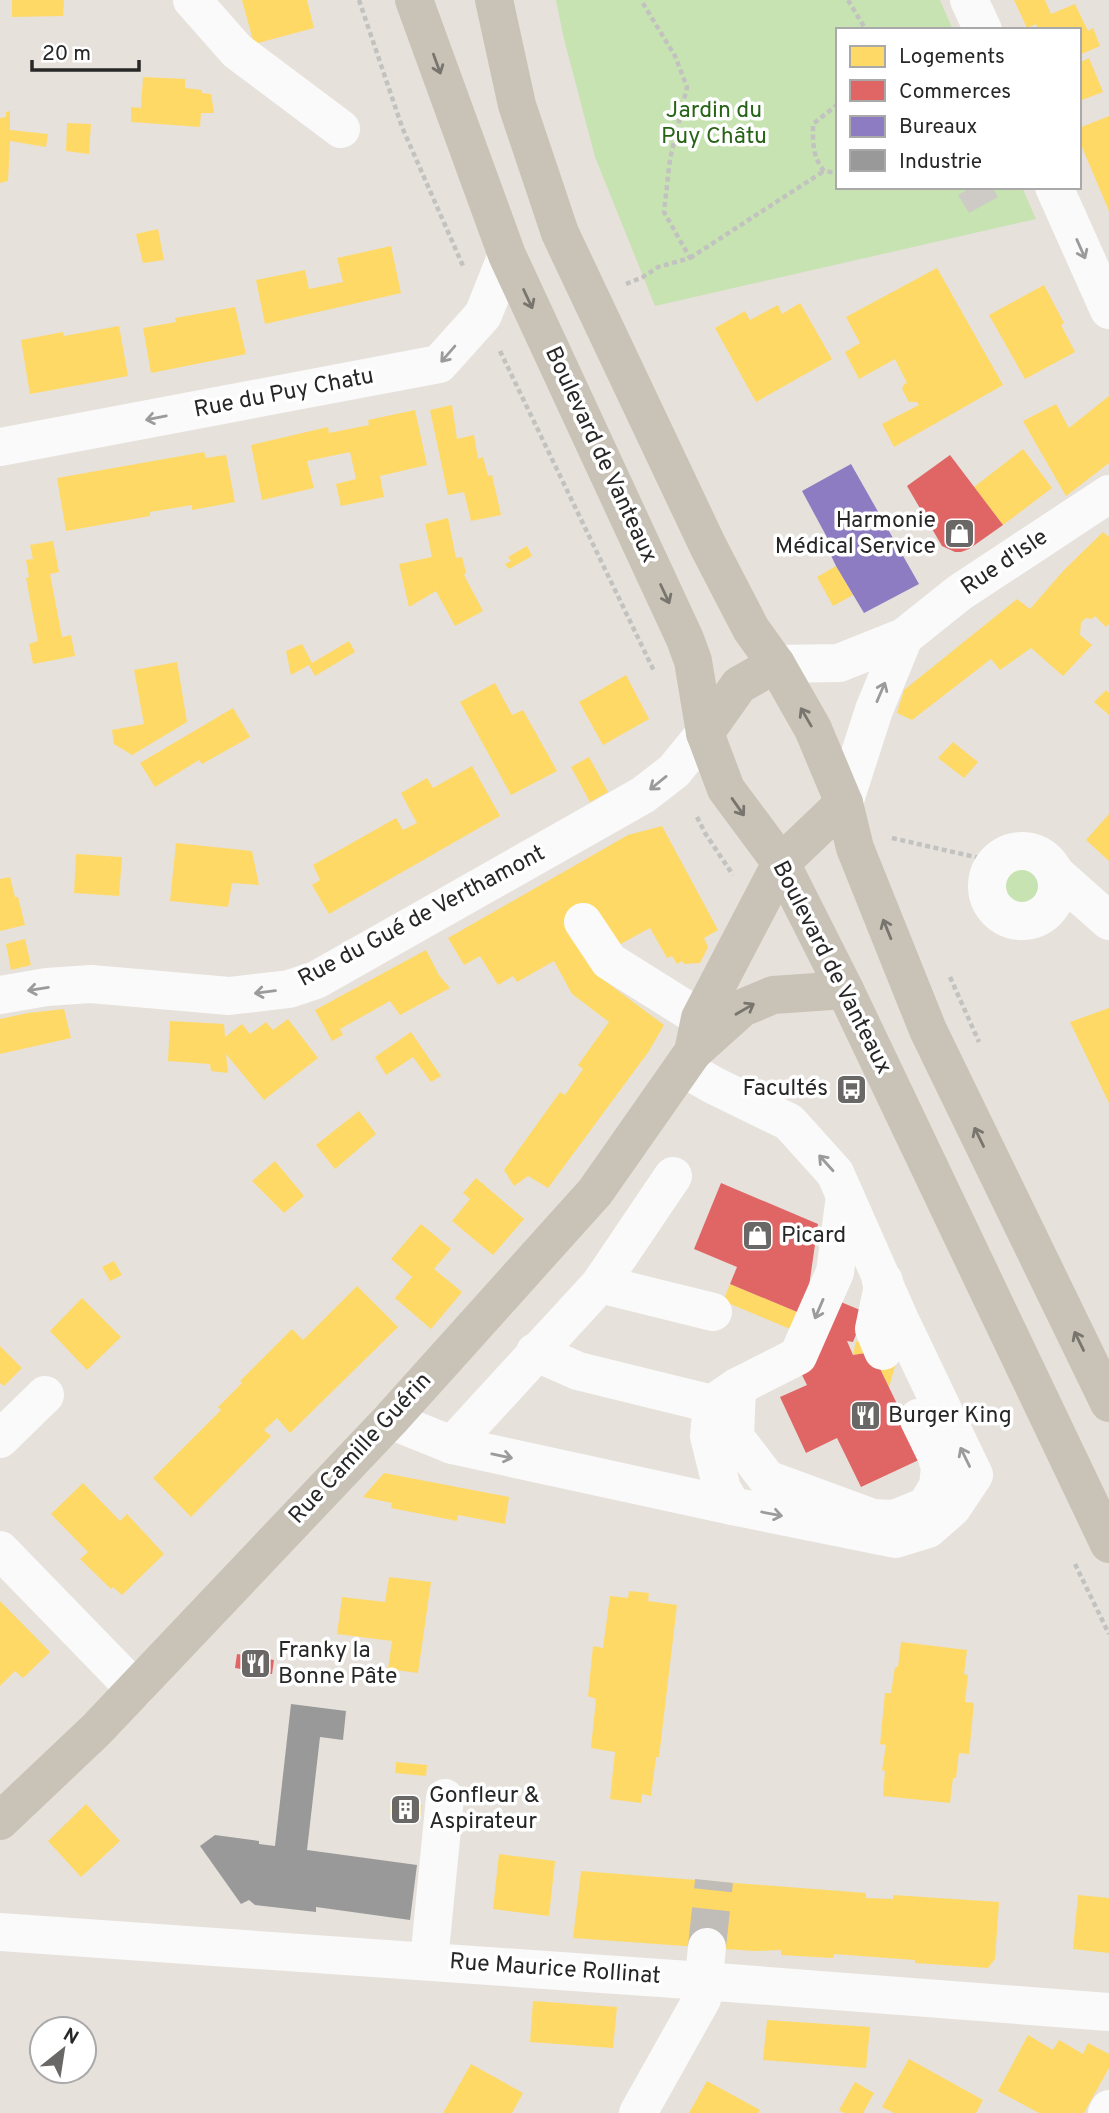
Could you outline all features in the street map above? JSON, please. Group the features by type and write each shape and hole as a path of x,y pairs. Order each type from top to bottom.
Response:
{"main road":[{"name":"Boulevard de Vanteaux","path":"414,0 508,256 685,639 693,661 705,733 726,789 781,863 845,990 1109,1544"},
{"path":"494,0 517,105 561,233 708,546 751,629 776,664 813,729 831,816 855,848 928,1030 1109,1403"},
{"name":"Rue d'Isle","path":"739,685 776,664"},
{"name":"Rue du Gué de Verthamont","path":"705,733 739,685"},
{"name":"Rue Camille Guérin","path":"0,1821 86,1740 390,1420 594,1192 692,1046 781,863 831,816"},
{"name":"Rue Camille Guérin","path":"692,1046 742,1008 773,995 845,990"}],"street":[{"path":"192,0 237,51 341,129"},
{"path":"969,0 982,28"},
{"path":"1055,189 1109,310"},
{"name":"Rue du Puy Chatu","path":"0,447 439,365 483,315 508,256"},
{"name":"Rue d'Isle","path":"776,664 839,663 904,637 959,593 1109,494"},
{"name":"Rue d'Isle","path":"831,816 904,637"},
{"name":"Rue du Gué de Verthamont","path":"0,995 47,987 91,984 229,996 289,989 316,980 643,795 674,771 705,733"},
{"path":"1056,874 1056,897 1050,908 1041,916 1018,921 997,910 990,901 988,877 997,862 1010,852 1032,852 1042,857 1056,874 1109,921"},
{"path":"390,1420 452,1445 895,1539 928,1529 952,1508 974,1475 835,1173 789,1122 692,1046 609,961 583,922"},
{"path":"452,1445 600,1284 673,1176"},
{"path":"536,1352 578,1371 724,1395 798,1356 835,1272 845,1196"},
{"path":"835,1272 884,1281"},
{"path":"724,1395 734,1437 767,1479 873,1518 894,1519 926,1506 939,1486 940,1467 874,1329 884,1281"},
{"path":"600,1284 712,1312"},
{"path":"0,1439 45,1395"},
{"path":"724,1395 709,1436 722,1489 732,1506"},
{"path":"0,1550 135,1689"},
{"path":"429,1961 445,1798"},
{"name":"Rue Maurice Rollinat","path":"0,1932 429,1961 705,1964 1109,2012"},
{"path":"638,2113 702,1999 705,1964"}],"path":[{"path":"359,0 402,127 483,315 656,676"},
{"path":"641,0 676,56 687,87 670,159 664,212 690,258"},
{"path":"848,0 865,28"},
{"path":"824,171 815,159 813,124 836,106"},
{"path":"626,284 658,267 690,258 824,171 836,173"},
{"path":"694,810 705,833 737,882"},
{"path":"887,828 894,849"},
{"path":"890,838 997,862"},
{"path":"947,969 980,1045"}],"green space":[{"name":"Jardin du Puy Châtu","path":"556,0 940,0 952,28 836,28 836,189 1023,189 1036,219 655,306 595,157"},
{"path":"1022,863 1037,870 1044,885 1037,900 1022,907 1007,900 1000,885 1007,870"}],"building: Logements":[{"path":"12,0 64,0 63,16 12,17"},
{"path":"242,0 307,0 314,28 254,44"},
{"path":"1014,0 1045,0 1051,14 1075,4 1088,31 1093,28 1100,46 1081,54 1081,28 1037,28 1036,24 1027,28"},
{"path":"1089,58 1103,92 1081,100 1081,62"},
{"path":"143,77 185,79 185,88 211,94 214,113 201,113 200,127 131,122 131,107 141,108"},
{"path":"10,111 10,130 48,134 46,147 10,141 8,181 0,183 0,118 6,117 6,112"},
{"path":"1109,116 1109,211 1081,145 1081,127"},
{"path":"67,123 91,124 89,154 66,151"},
{"path":"158,229 164,260 143,263 136,234"},
{"path":"391,246 401,293 265,324 256,280 305,270 309,289 343,282 337,258"},
{"path":"937,268 1003,385 894,447 882,424 919,405 917,402 909,402 902,389 907,383 895,359 859,379 845,352 860,343 846,317"},
{"path":"1044,285 1064,323 1061,325 1075,352 1025,379 989,315"},
{"path":"800,303 832,359 756,402 715,328 745,311 750,320 778,305 782,314"},
{"path":"235,307 246,354 151,373 143,328 176,322 175,318"},
{"path":"119,326 128,376 30,394 21,340 63,332 64,336"},
{"path":"1109,396 1109,463 1066,496 1023,421 1056,404 1069,428"},
{"path":"452,405 457,439 474,435 478,459 483,457 488,476 492,475 501,515 471,521 464,492 448,495 430,410"},
{"path":"415,410 427,465 380,476 384,497 341,506 336,484 356,479 350,452 307,461 314,488 262,500 251,445 328,427 329,433 369,425 368,420"},
{"path":"1023,449 1052,488 1003,525 974,487"},
{"path":"204,452 206,458 226,455 235,502 192,510 192,505 150,512 150,516 66,531 57,478"},
{"path":"448,518 456,558 462,557 466,573 464,575 483,611 455,626 436,591 409,607 399,564 432,557 425,524"},
{"path":"1103,532 1109,537 1109,624 1106,627 1095,616 1081,622 1080,635 1092,645 1063,676 1031,648 1000,670 991,659 912,720 897,713 904,690 1017,599 1030,609 1064,570"},
{"path":"53,541 59,572 50,574 62,637 71,635 75,656 33,664 29,644 38,641 26,578 29,577 26,560 33,559 30,545"},
{"path":"527,546 532,556 509,569 505,564 511,561 508,557"},
{"path":"836,566 853,595 833,606 817,577"},
{"path":"349,641 355,652 315,676 309,665 291,675 286,651 302,644 312,663"},
{"path":"177,662 187,722 132,755 114,744 112,730 144,724 134,670"},
{"path":"626,675 649,719 603,745 579,702"},
{"path":"495,683 512,715 523,710 557,771 511,795 460,702"},
{"path":"1106,690 1109,693 1109,715 1094,702"},
{"path":"233,708 250,737 202,764 199,760 155,787 140,763"},
{"path":"953,742 978,762 964,778 938,758"},
{"path":"589,757 608,792 590,802 571,767"},
{"path":"472,766 500,816 329,914 312,885 320,880 313,865 396,818 403,830 417,823 401,793 427,778 433,788"},
{"path":"1109,814 1109,861 1086,840"},
{"path":"662,826 718,930 704,938 708,947 700,963 684,964 682,961 677,964 672,956 667,958 650,928 613,948 593,972 664,1025 649,1051 548,1188 528,1176 514,1186 504,1170 560,1092 565,1095 583,1069 578,1065 609,1022 572,994 554,961 517,982 513,976 498,985 480,956 464,965 448,938 628,835"},
{"path":"176,843 252,851 259,885 232,883 228,907 170,901"},
{"path":"76,854 122,857 119,896 74,893"},
{"path":"10,877 25,925 0,931 0,879"},
{"path":"25,939 31,965 11,970 6,944"},
{"path":"426,950 439,975 450,988 400,1015 390,1001 340,1029 343,1035 332,1041 315,1010"},
{"path":"1109,1008 1109,1103 1070,1022"},
{"path":"64,1009 71,1038 0,1054 0,1019"},
{"path":"288,1019 318,1058 264,1100 226,1054 228,1073 211,1071 210,1064 168,1061 170,1021 224,1024 225,1037 242,1024 250,1034 266,1022 273,1030"},
{"path":"411,1032 441,1076 431,1082 413,1057 386,1075 375,1057"},
{"path":"359,1111 376,1134 335,1169 316,1145"},
{"path":"275,1161 304,1196 284,1213 252,1181"},
{"path":"476,1178 524,1219 493,1255 452,1221 470,1199 463,1193"},
{"path":"421,1224 451,1249 434,1269 462,1292 431,1329 395,1298 412,1277 391,1259"},
{"path":"114,1261 122,1275 110,1281 102,1267"},
{"path":"730,1284 802,1314 795,1331 723,1301"},
{"path":"357,1286 398,1327 290,1433 277,1418 264,1430 271,1436 191,1517 153,1478 221,1410 218,1407 242,1383 240,1381 292,1329 303,1340"},
{"path":"82,1298 121,1337 87,1370 50,1331"},
{"path":"856,1341 898,1356 889,1387 872,1352 853,1355"},
{"path":"0,1346 22,1368 4,1386 0,1383"},
{"path":"384,1473 509,1497 505,1524 458,1515 457,1521 391,1508 392,1503 363,1497"},
{"path":"83,1483 120,1521 127,1514 164,1554 122,1595 113,1587 111,1589 80,1559 88,1552 51,1514"},
{"path":"389,1577 431,1582 418,1673 388,1669 392,1641 337,1634 342,1597 385,1602"},
{"path":"629,1591 649,1593 648,1601 677,1605 659,1757 656,1757 651,1796 642,1794 641,1803 610,1799 615,1752 591,1748 596,1699 588,1696 593,1646 603,1648 610,1596 628,1598"},
{"path":"0,1601 50,1652 23,1678 15,1671 0,1686"},
{"path":"901,1642 967,1650 965,1702 974,1703 969,1754 959,1753 950,1803 883,1796 885,1771 882,1770 886,1745 880,1744 885,1693 891,1693"},
{"name":"Gonfleur & Aspirateur","path":"396,1762 427,1765 426,1776 395,1773"},
{"name":"Gonfleur & Aspirateur","path":"391,1802 422,1805 421,1816 390,1813"},
{"path":"86,1804 120,1841 81,1877 48,1841"},
{"path":"499,1854 555,1861 549,1916 493,1909"},
{"path":"581,1871 866,1893 866,1898 893,1899 893,1895 999,1902 995,1959 988,1968 834,1954 833,1958 781,1955 781,1950 754,1951 573,1938"},
{"path":"1078,1895 1109,1898 1109,1953 1073,1949"},
{"path":"533,2001 617,2007 613,2048 530,2042"},
{"path":"767,2020 870,2027 866,2068 763,2060"},
{"path":"1028,2035 1053,2050 1059,2040 1083,2054 1088,2043 1109,2054 1109,2068 1084,2113 1039,2113 998,2091"},
{"path":"909,2059 983,2100 976,2113 894,2113 882,2107"},
{"path":"471,2064 523,2093 512,2113 443,2113"},
{"path":"707,2081 760,2110 758,2113 689,2113"},
{"path":"855,2082 874,2093 863,2113 844,2113 839,2110"}],"building: Commerces":[{"path":"950,455 1003,525 961,552 942,546 907,486"},
{"name":"Picard","path":"721,1183 818,1224 807,1300 802,1314 730,1284 737,1267 694,1249"},
{"path":"836,1300 865,1312 853,1342 847,1341 853,1355 872,1352 923,1458 861,1487 837,1438 806,1453 780,1397 807,1385 802,1375"},
{"name":"Franky la Bonne Pâte","path":"237,1654 274,1660 272,1674 235,1668"}],"building: Bureaux":[{"path":"851,464 919,584 864,613 836,566 825,543 829,541 802,491"}],"building: Industrie":[{"path":"291,1704 346,1711 343,1740 320,1737 307,1850 417,1865 410,1920 316,1907 316,1912 255,1905 249,1900 241,1904 200,1846 215,1835 275,1846"}],"building: Autres":[{"path":"968,189 993,189 998,197 969,213 958,195"}],"tunnel":[{"path":"707,1947 714,1881"}],"place":[{"name":"Harmonie Médical Service","path":"959,534"},
{"name":"Facultés","path":"851,1089"},
{"name":"Picard","path":"758,1236"},
{"name":"Burger King","path":"865,1416"},
{"name":"Franky la Bonne Pâte","path":"255,1664"},
{"name":"Gonfleur & Aspirateur","path":"406,1809"}]}
